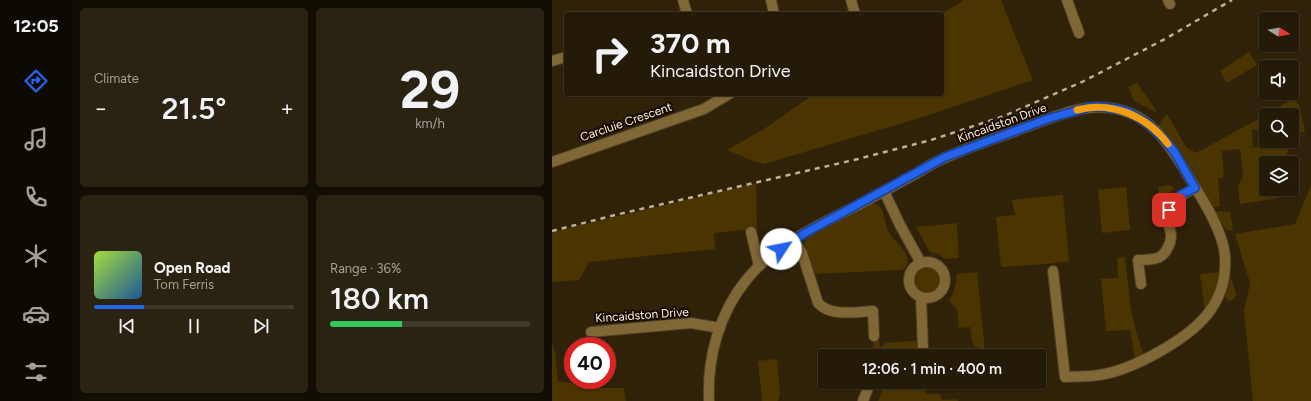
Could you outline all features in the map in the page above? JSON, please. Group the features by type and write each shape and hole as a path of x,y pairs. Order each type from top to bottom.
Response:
{"street":[{"path":"683,0 686,12"},
{"path":"771,0 774,12"},
{"path":"851,0 854,12"},
{"path":"1067,0 1079,33"},
{"path":"552,61 564,57"},
{"name":"Carcluie Crescent","path":"552,162 704,109 715,98"},
{"name":"Kincaidston Drive","path":"709,401 713,351 720,328 731,303 746,280 766,259 794,240 945,157 1050,118 1079,109 1102,107 1128,112 1147,123 1165,140 1175,153 1220,234 1226,257 1223,282 1217,300 1203,321 1193,330 1174,343 1140,362 1099,375 1065,377 1054,271"},
{"path":"1140,284 1138,260 1158,258 1165,252 1171,235 1167,224 1169,210 1180,195 1195,188"},
{"path":"884,191 900,225 921,263"},
{"path":"751,232 759,266"},
{"path":"794,240 802,253 815,296 821,306 837,313 872,311 874,336"},
{"path":"926,262 936,264 944,272 944,288 932,298 921,297 913,291 909,281 912,270 921,263 926,262"},
{"path":"921,297 923,349"},
{"name":"Kincaidston Drive","path":"591,332 691,323 720,328"},
{"path":"862,401 868,389"}],"shaded area":[{"path":"964,0 1001,0 1033,80 923,117 764,164 750,160 727,150 764,129 811,96 944,96 944,12"},
{"path":"1249,52 1257,65 1227,83 1220,71"},
{"path":"1137,83 1158,113 1134,101 1128,87"},
{"path":"1291,100 1295,100 1299,105 1305,132 1299,132 1299,108 1277,108"},
{"path":"1167,114 1186,147 1196,153 1259,119 1259,129 1252,130 1253,147 1249,148 1288,148 1288,151 1286,156 1259,156 1259,196 1286,197 1240,204 1238,186 1243,176 1240,149 1222,151 1224,177 1218,178 1220,206 1206,209 1155,130"},
{"path":"756,183 757,230 751,232 745,230 714,233 715,249 589,262 579,280 552,282 552,232"},
{"path":"1170,185 1174,189 1160,202 1158,187"},
{"path":"1311,185 1311,401 1253,401 1244,312 1250,283 1235,234 1295,224"},
{"path":"1126,187 1130,230 1102,233 1098,190"},
{"path":"1063,195 1069,261 1001,267 996,217 1015,215 1012,200"},
{"path":"874,203 881,208 889,232 906,254 908,261 905,268 902,270 812,274 804,246 805,241 809,236"},
{"path":"1214,211 1230,212 1233,230 1226,230"},
{"path":"957,223 959,258 944,259 938,254 930,252 916,227"},
{"path":"1125,257 1130,303 1135,328 1144,356 1135,359 1130,330 1106,331 1101,279 1118,278 1117,258"},
{"path":"927,267 936,271 940,280 936,289 927,293 918,289 914,280 918,271"},
{"path":"977,272 985,349 981,349 973,345 970,327 959,328 957,309 949,300 955,288 957,274"},
{"path":"1221,272 1218,287 1205,313 1200,274"},
{"path":"1230,275 1236,294 1234,299 1229,301 1225,297"},
{"path":"879,339 880,348 886,343 923,340 924,349 873,349 873,340"},
{"path":"552,342 555,352 558,381 564,382 564,389 624,388 626,401 552,401"},
{"path":"777,359 780,393 778,401 762,401 758,361"},
{"path":"882,389 925,389 925,394 940,394 942,400 957,399 958,401 878,401"}],"railway":[{"path":"552,231 858,159 931,140 1004,116 1082,82 1165,39 1232,0"}],"slow traffic":[{"path":"1077,110 1090,107 1102,107 1128,112 1147,123 1168,144"}],"route":[{"path":"781,249 805,233 945,157 1050,118 1090,107 1117,109 1139,117 1155,130 1175,153 1195,188 1180,195 1169,210"}]}
